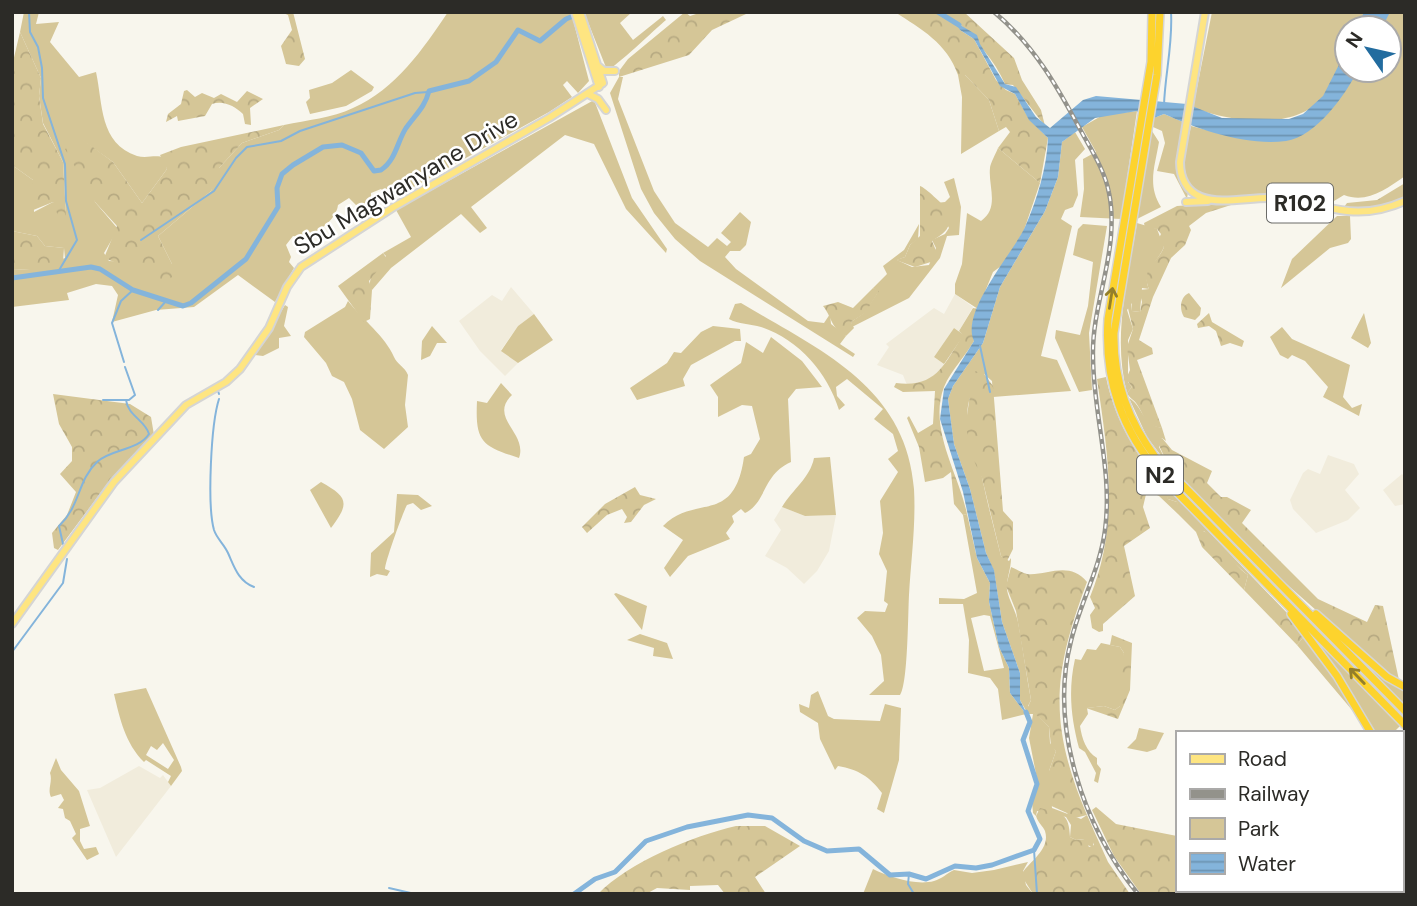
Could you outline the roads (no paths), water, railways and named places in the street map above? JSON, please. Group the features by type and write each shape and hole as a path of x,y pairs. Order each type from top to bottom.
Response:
{"highway":[{"name":"N2","path":"1149,12 1153,74"},
{"name":"N2","path":"1161,14 1153,74 1108,319 1107,358 1116,401 1130,432 1149,461 1405,725"},
{"name":"N2","path":"1141,142 1114,333 1114,354 1123,399 1143,442 1156,458 1405,711"},
{"path":"1262,579 1315,644 1370,731"},
{"path":"1276,580 1382,673 1405,687"}],"main road":[{"name":"R102","path":"1205,12 1181,172 1184,182 1195,194 1213,200 1276,198 1323,209 1369,212 1405,201"},
{"path":"579,16 595,68 587,94 598,99 606,110"},
{"path":"595,68 615,71"},
{"name":"Sbu Magwanyane Drive","path":"12,624 114,482 186,405 226,382 240,369 269,328 287,287 301,267 392,208 601,85 595,68"},
{"path":"1186,202 1213,200"}],"water":[{"path":"1364,12 1390,12 1389,14 1363,14"},
{"path":"955,22 977,35 1005,84 1016,87 1036,117 1050,128 1083,100 1096,96 1187,104 1222,118 1289,119 1303,114 1323,96 1333,76 1333,84 1350,84 1319,123 1297,138 1286,141 1239,139 1193,126 1164,114 1149,120 1141,118 1137,111 1095,118 1062,142 1058,177 1045,211 1000,287 983,343 953,386 948,399 954,444 970,489 986,553 994,570 1002,622 1020,673 1020,700 1029,718 1010,693 1009,668 999,647 989,602 990,583 977,558 963,492 940,419 944,389 974,341 974,315 981,299 1029,217 1043,172 1048,138 1029,120 1015,94 1000,86 974,39 960,30"}],"waterway":[{"path":"29,12 30,32 38,47 42,68 43,98 65,164 66,201 77,240 58,272"},
{"path":"938,12 959,25"},
{"path":"1164,105 1171,12"},
{"path":"12,278 91,267 100,269 133,290 183,306 191,303 246,259 278,207 277,188 282,174 293,165 323,147 342,145 361,153 374,171 381,170 393,156 403,133 423,106 429,91 469,81 496,62 518,30 540,41 566,19 578,14"},
{"path":"1150,98 1154,66"},
{"path":"141,240 214,191 236,158 247,147 281,141 300,131 415,93 428,92"},
{"path":"124,362 112,323 121,301 133,290"},
{"path":"158,310 167,300"},
{"path":"980,346 990,392"},
{"path":"103,400 129,400 135,395 125,367"},
{"path":"219,399 211,464 214,530 240,577 254,587"},
{"path":"63,544 59,526 71,510 91,469 103,458 138,444 149,434 130,410 126,400"},
{"path":"12,652 63,583 67,559"},
{"path":"574,894 595,879 615,872 646,841 687,827 748,815 772,818 804,841 827,851 859,849 890,875 909,874 926,879 955,866 976,868 992,865 1034,850 1040,839 1028,811 1037,784 1023,740 1030,722 1026,712"},
{"path":"1034,850 1037,894"},
{"path":"909,874 908,884 914,894"},
{"path":"389,888 415,894"}],"railway":[{"path":"994,12 1033,52 1053,82 1098,161 1110,198 1111,236 1093,341 1107,508 1099,558 1071,641 1065,673 1064,707 1068,740 1087,806 1101,838 1138,894"}]}
